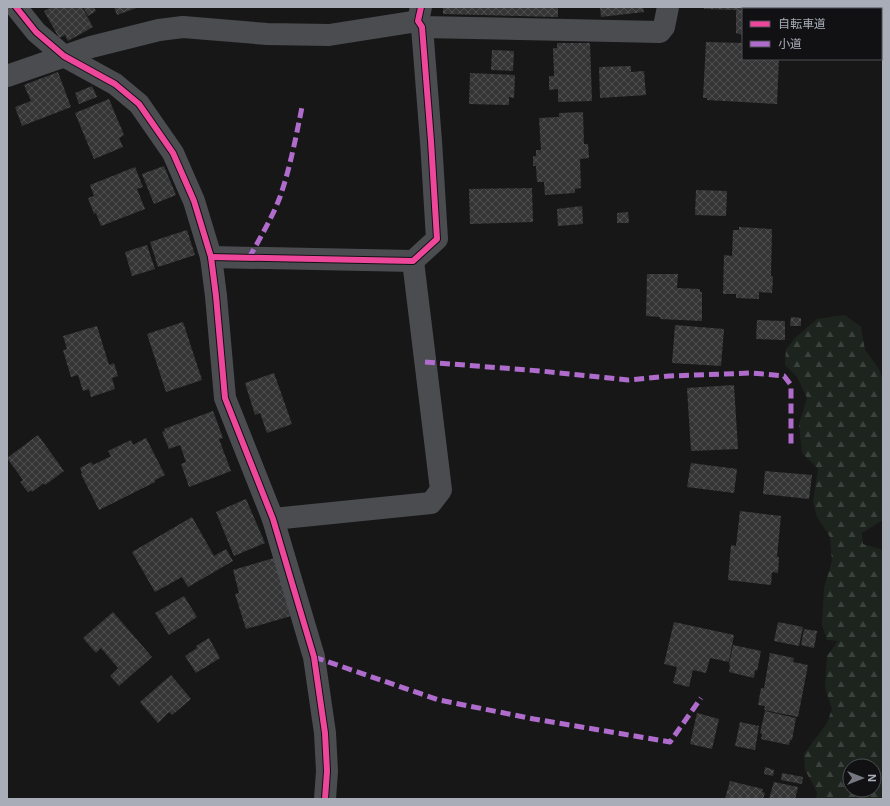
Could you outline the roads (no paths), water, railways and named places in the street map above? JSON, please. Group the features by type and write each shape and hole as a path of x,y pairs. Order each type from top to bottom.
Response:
{"street":[{"path":"16,7 36,32 64,56 115,84 139,104 173,153 194,201 211,257 225,398 273,519 314,657 325,733 327,771 325,799"},
{"path":"7,76 92,47 158,30 183,27 267,34 329,35 421,18 660,32 664,27 668,7"},
{"path":"211,257 413,261 437,239 421,18"},
{"path":"273,519 431,503 441,490 413,261"}]}
